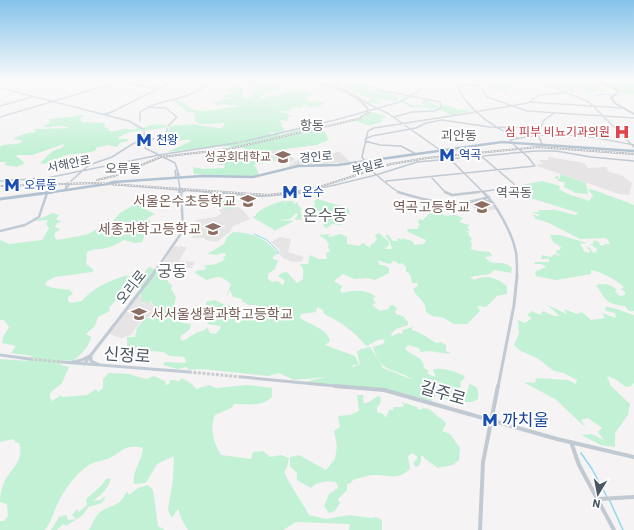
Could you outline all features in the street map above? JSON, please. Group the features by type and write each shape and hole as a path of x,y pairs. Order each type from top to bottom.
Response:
{"main road":[{"path":"0,117 42,104"},
{"path":"62,104 133,122 144,130 145,148 175,163 177,169 175,171 178,178"},
{"path":"140,121 140,113 154,104"},
{"path":"370,104 377,108"},
{"path":"246,141 344,118 394,104"},
{"path":"615,104 634,114"},
{"path":"110,116 112,112"},
{"path":"133,122 140,121"},
{"path":"136,124 140,121"},
{"path":"71,181 93,163 112,157 134,143 144,141"},
{"name":"경인로","path":"0,199 114,182 178,178 253,177 279,172 298,166 330,165 364,161 502,142 634,151"},
{"name":"서해안로","path":"0,181 39,179 157,154 166,154 236,143"},
{"path":"163,157 166,154"},
{"name":"오리로","path":"84,364 157,269 180,234 183,227 182,199 177,169"},
{"name":"부일로","path":"262,196 306,192 335,185"},
{"path":"179,190 181,193 186,190"},
{"path":"0,231 25,225 39,217 47,193"},
{"path":"0,355 30,359"},
{"path":"70,363 91,356 92,362 103,366"},
{"name":"신정로","path":"62,362 189,372"}],"street":[{"path":"105,114 128,104"},
{"path":"394,117 415,111 432,111 441,107 440,104"},
{"path":"468,104 493,127 518,138"},
{"path":"507,104 527,111 553,114 634,118"},
{"path":"480,111 522,104"},
{"path":"557,104 622,108"},
{"path":"590,104 629,144"},
{"path":"144,141 161,136 166,132 167,127 177,117 166,108 148,107"},
{"path":"493,203 485,200 450,204 407,196 396,191 386,181 376,175 362,157 366,132 371,129 504,107"},
{"path":"377,108 394,117 440,150"},
{"path":"542,144 538,134 546,118 553,114"},
{"path":"365,140 372,136 411,129 426,123 441,120 493,127 541,128"},
{"path":"386,181 432,178 535,166 512,142 518,138 538,134 573,134 634,146"},
{"path":"365,140 380,144 401,146 416,154"},
{"name":"부일로","path":"335,185 376,175 414,163 449,158 548,150 590,157 634,161"},
{"path":"432,178 449,194 454,195 514,187 514,184 480,156"},
{"path":"449,158 489,197 493,203 512,239 517,264 514,304 484,462 480,530"},
{"path":"65,190 68,184"},
{"path":"107,184 179,190"},
{"name":"부일로","path":"186,190 262,196"},
{"path":"474,202 489,197"},
{"name":"길주로","path":"242,377 384,390 571,442 634,457"},
{"path":"571,442 575,458 609,517 614,530"},
{"path":"598,499 634,497"}],"shaded area":[{"name":"성공회대학교","path":"286,150 295,160 286,164 275,161 268,156 268,153 271,151"},
{"path":"340,152 350,162 289,167 289,165 301,158 306,160"},
{"path":"548,157 579,162 585,164 588,168 606,167 609,172 621,175 632,183 629,195 619,194 537,166 537,164 543,164 539,160 549,160"},
{"path":"210,194 236,196 234,201 235,205 244,211 250,219 233,226 230,232 217,242 205,240 205,238 192,238 197,225 196,220 215,217 221,214 216,202 209,197"},
{"name":"역곡고등학교","path":"485,200 491,202 495,210 477,211 468,203"},
{"path":"280,237 291,239 288,252 304,257 302,261 293,262 283,258 279,253 280,250 271,242"},
{"path":"174,246 187,247 179,261 195,262 192,268 161,266"},
{"name":"서서울생활과학고등학교","path":"139,295 142,298 142,304 150,301 155,309 151,317 145,318 140,322 131,335 121,338 109,334"}],"green space":[{"path":"177,104 184,104 193,109 201,111 239,106 225,104 217,105 214,104 324,104 319,106 322,111 318,106 311,107 304,105 301,108 293,107 289,111 280,111 279,112 292,116 288,117 287,121 281,120 279,122 282,123 281,126 285,130 278,133 271,132 269,134 282,135 309,127 312,129 282,137 313,130 313,132 324,131 329,140 316,145 271,151 268,153 268,156 273,156 274,161 253,165 256,167 259,175 257,176 243,177 194,174 193,167 203,169 224,168 225,165 218,165 220,162 229,161 224,158 240,154 246,149 239,147 217,146 168,152 191,140 159,144 175,137 169,135 169,126 192,124 222,128 225,123 197,123 199,122 194,121 196,119 194,117 195,113 188,112"},
{"path":"404,104 425,106 423,104 433,104 440,107 446,104 456,109 472,111 452,115 439,110 441,108 439,107 430,110 425,107 412,108"},
{"path":"370,111 387,117 381,119 382,121 371,125 365,125 355,120 365,117"},
{"path":"80,115 84,116 79,119 83,120 81,122 105,123 104,127 110,129 107,130 112,131 137,129 133,125 141,129 154,124 166,125 165,128 129,132 119,137 118,139 129,139 120,143 117,147 107,145 96,148 96,150 92,152 68,155 49,163 40,163 53,151 63,147 64,144 32,155 18,155 16,156 25,163 17,167 5,165 6,162 0,162 0,147 22,142 20,140 13,139 14,138 27,133 37,132 34,130 36,129 69,128 64,126 45,127 44,125 50,123 49,119"},
{"path":"560,174 586,183 588,194 576,193 564,187 565,182 561,182 554,178 559,175 558,177 560,180"},
{"path":"542,181 560,186 559,189 562,191 589,201 593,196 588,189 634,205 634,311 629,311 625,306 613,304 604,297 596,285 610,285 617,290 615,292 620,296 625,295 625,292 621,289 624,287 621,284 600,273 591,270 591,274 556,280 536,276 535,272 547,267 541,264 534,264 535,262 549,262 549,259 541,259 542,255 551,257 555,254 560,255 556,253 561,247 553,242 550,235 559,235 587,243 580,244 585,252 589,253 590,251 586,246 590,248 592,252 596,253 597,249 590,244 593,244 594,240 599,242 600,245 604,246 604,244 610,244 606,238 580,239 549,223 536,219 532,214 537,216 541,215 531,212 540,212 538,210 553,210 552,209 575,215 579,213 509,190 526,184"},
{"path":"223,197 232,198 234,207 229,209 223,208 219,200"},
{"path":"317,199 348,208 350,212 347,216 343,217 341,225 332,224 327,228 324,227 323,223 327,220 315,216 309,209 313,208 315,204 314,201"},
{"path":"287,201 293,201 294,203 292,205 298,202 298,205 302,209 300,211 302,215 310,213 314,218 308,219 301,217 302,219 305,219 296,220 294,218 298,218 296,217 298,214 296,213 290,219 278,220 294,221 274,231 252,217 256,216 256,214 266,207"},
{"path":"135,204 155,214 146,219 151,221 142,242 135,243 124,240 104,249 89,251 87,252 86,264 94,270 92,272 55,277 47,281 45,285 53,288 70,290 73,294 68,297 68,301 71,303 82,301 90,293 113,280 126,276 137,278 109,308 110,311 98,317 95,326 86,334 91,337 89,344 79,356 73,361 63,360 60,365 69,367 62,383 50,393 50,398 52,401 61,395 62,397 87,395 96,389 98,392 103,388 103,379 109,373 129,374 146,379 154,376 165,381 166,385 169,384 170,380 179,381 182,378 192,384 196,389 209,385 216,388 247,385 272,388 272,397 264,402 259,404 235,404 231,408 215,415 212,430 216,446 221,455 251,459 253,452 263,451 270,457 281,455 289,458 284,472 309,515 326,519 349,515 371,518 376,517 382,520 382,530 349,530 350,524 296,522 283,530 188,530 178,509 172,518 168,510 173,480 174,456 157,464 146,483 134,484 134,475 143,448 128,447 110,458 91,464 79,473 63,494 51,521 45,530 0,530 0,521 4,521 8,516 7,504 0,502 1,491 5,480 19,459 20,449 19,443 15,442 14,439 0,442 0,359 28,361 32,356 11,353 16,346 2,343 3,337 9,327 4,320 0,320 0,240 9,244 42,240 49,228 46,224 48,220 34,221 53,213 59,215 56,219 62,222 57,223 55,227 61,229 55,233 54,236 57,240 85,235 112,222 120,213"},
{"path":"450,206 453,210 441,212 448,216 454,215 463,218 459,222 470,225 467,227 470,231 464,231 469,232 468,234 472,239 470,241 472,244 471,249 490,252 492,256 485,257 490,262 504,264 512,268 511,273 494,270 490,274 470,277 474,280 484,277 495,279 507,286 507,294 497,296 486,307 477,306 480,311 467,324 454,324 444,318 432,316 426,312 425,305 413,289 418,286 417,283 412,283 411,277 408,272 406,272 406,267 402,263 399,264 393,260 392,263 389,264 377,260 380,265 389,268 389,273 375,280 367,278 354,279 343,274 334,281 342,286 340,291 342,293 364,291 372,294 376,297 373,299 376,303 372,305 380,311 389,309 390,305 393,305 398,309 395,311 396,314 403,316 408,322 408,325 396,329 391,334 392,336 399,333 402,334 403,330 412,327 412,330 422,334 436,343 441,342 446,345 446,351 451,353 429,351 421,352 419,348 408,345 405,349 422,361 424,368 429,371 427,373 430,375 436,377 433,370 440,369 463,375 465,378 460,382 462,393 467,394 469,384 477,389 478,399 475,401 466,402 453,399 454,401 452,402 433,393 436,395 430,403 384,390 307,383 308,381 326,377 294,380 279,373 268,376 201,369 189,370 186,367 178,369 163,365 165,362 185,363 186,360 184,357 170,356 163,352 137,350 127,346 127,337 135,337 137,328 145,318 151,318 156,310 151,301 145,303 142,302 140,295 143,290 131,288 149,267 165,273 163,275 168,276 168,282 172,285 171,289 176,297 173,311 184,319 182,323 191,324 190,329 181,336 180,339 183,341 196,333 205,330 207,327 210,333 216,334 221,328 220,326 208,324 206,317 200,314 201,307 206,306 206,302 215,300 223,304 239,308 238,318 235,321 236,323 255,315 256,305 249,305 242,301 242,299 233,297 230,290 226,297 231,284 225,279 215,277 207,280 195,273 196,271 206,269 204,265 215,264 225,259 223,258 226,255 225,253 218,255 207,254 224,244 227,237 233,232 246,233 258,237 269,244 278,253 272,258 278,261 275,269 268,274 268,279 272,282 277,281 283,285 285,281 278,276 282,273 287,272 297,283 303,279 303,269 299,264 308,264 310,255 319,259 327,259 326,253 330,250 328,248 329,244 319,235 332,234 328,236 329,237 341,234 347,237 347,244 359,246 363,243 370,248 377,239 375,235 379,233 389,242 389,245 386,248 383,247 386,249 392,249 390,242 385,235 388,235 393,241 397,241 398,238 404,241 401,238 412,241 415,245 424,244 426,240 408,232 407,229 418,229 418,226 420,225 418,222 419,219 423,220 435,210","holes":["317,307 323,310 324,314 347,327 366,346 378,340 385,340 383,344 373,347 380,362 389,369 413,380 383,368 370,347 361,349 357,352 360,364 351,368 354,365 359,364 355,356 325,345 330,341 326,333 300,318 301,314 316,312"]},
{"path":"547,305 567,314 564,309 577,314 582,312 591,320 605,318 602,313 616,318 615,313 606,311 605,307 634,315 634,383 631,386 626,387 615,379 607,376 611,386 630,404 628,415 615,433 615,447 601,445 581,435 591,434 604,440 598,432 602,428 588,418 581,420 586,428 555,399 525,383 535,383 536,378 568,380 576,384 577,380 564,373 554,371 537,358 521,351 514,345 519,334 518,320 525,323 532,318 527,315 532,311 540,315 543,311 554,316 560,316"},
{"path":"357,395 364,395 364,404 378,396 381,398 380,404 377,407 377,412 383,414 386,418 389,410 393,410 394,407 403,407 404,405 401,402 417,407 419,410 424,408 431,410 446,424 442,431 450,434 460,448 459,460 453,465 437,468 421,456 419,466 415,467 413,463 417,459 417,456 412,453 408,456 410,469 405,473 396,476 369,475 353,480 351,483 347,484 347,490 338,499 340,503 335,511 329,513 324,506 329,494 338,488 337,483 323,482 316,484 311,488 297,480 297,473 290,466 290,457 299,455 326,470 335,459 337,446 334,431 340,427 338,416 350,415 359,411"},
{"path":"111,478 107,488 93,501 100,500 106,496 102,503 88,507 83,515 66,526 63,524 57,530 51,530 59,517 66,515 68,520 76,519 72,515 77,509 79,512 87,505 86,499 101,486 106,479"},
{"path":"148,485 153,490 158,526 165,530 89,530 99,513 117,504 124,497 127,491 129,495 138,488"}],"waterway":[{"path":"254,234 267,240 278,251 278,254"},
{"path":"581,453 592,469 607,497"},
{"path":"609,499 623,530"}],"tunnel":[{"path":"470,113 480,111"},
{"path":"236,143 246,141"},
{"path":"30,359 62,362"},
{"path":"189,372 242,377"}],"railway":[{"path":"97,180 114,176 161,157 229,149 358,119 369,112 363,104"},
{"path":"0,186 96,183 268,195 310,190 391,164 427,158 538,147 634,154"}],"place":[{"name":"심 피부 비뇨기과의원","path":"622,132"},
{"name":"천왕","path":"144,140"},
{"name":"역곡","path":"447,155"},
{"name":"성공회대학교","path":"283,157"},
{"name":"오류동","path":"12,185"},
{"name":"온수","path":"290,192"},
{"name":"서울온수초등학교","path":"248,201"},
{"name":"역곡고등학교","path":"482,207"},
{"name":"세종과학고등학교","path":"213,229"},
{"name":"서서울생활과학고등학교","path":"139,314"},
{"name":"까치울","path":"490,420"}],"district":[{"name":"항동","path":"312,125"},
{"name":"괴안동","path":"459,135"},
{"name":"오류동","path":"123,168"},
{"name":"역곡동","path":"514,192"},
{"name":"온수동","path":"325,215"},
{"name":"궁동","path":"172,271"}]}
